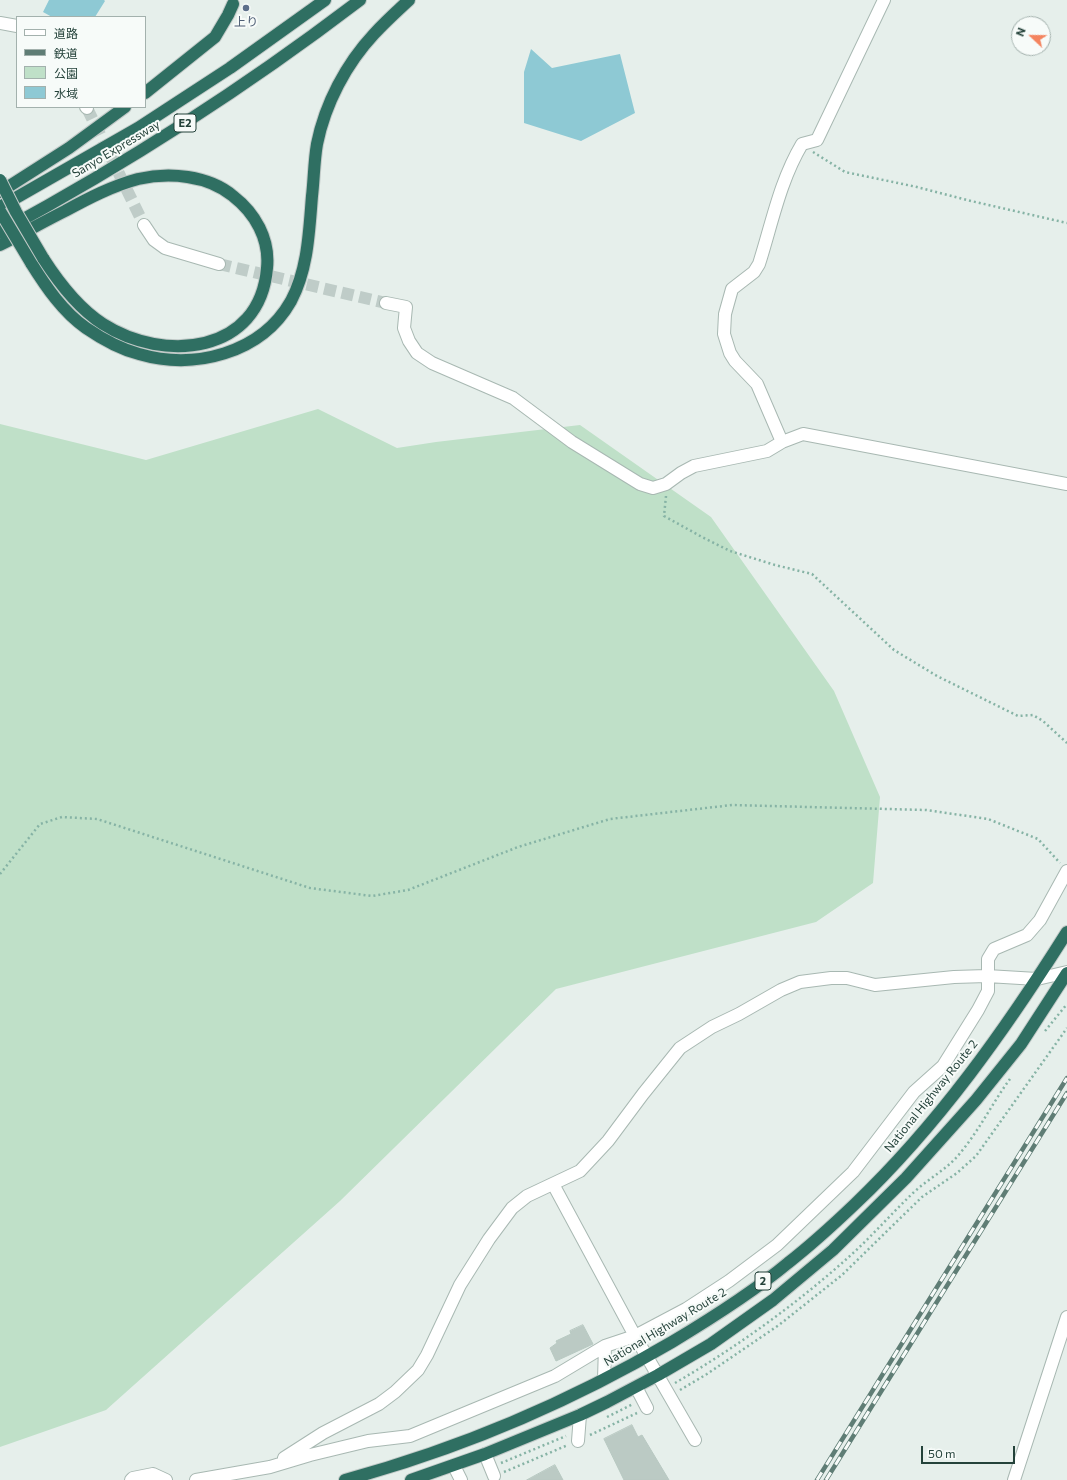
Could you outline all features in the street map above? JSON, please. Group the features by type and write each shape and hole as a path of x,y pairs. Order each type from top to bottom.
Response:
{"highway":[{"name":"Sanyo Expressway","path":"0,207 144,123 230,68 325,0"},
{"name":"Sanyo Expressway","path":"0,232 57,202 147,148 242,85 360,0"},
{"path":"0,211 42,282 84,327 105,340 137,354 177,360 201,359 236,350 257,338 274,324 289,303 303,272 308,245 317,144 324,118 346,70 360,50 409,0"},
{"path":"146,92 215,37 233,4"},
{"path":"0,192 69,148 124,108"},
{"path":"0,180 16,212 43,258 73,298 102,324 140,341 171,347 195,345 217,339 237,327 252,312 259,300 264,287 268,260 263,234 257,222 241,202 217,186 190,178 176,176 159,176 138,179 101,192 0,245"},
{"name":"National Highway Route 2","path":"345,1480 383,1470 441,1450 527,1415 604,1379 647,1356 730,1305 787,1264 856,1204 930,1123 1001,1031 1067,932"},
{"name":"2","path":"418,1479 485,1454 580,1415 636,1387 711,1344 773,1300 833,1250 906,1178 976,1100 1021,1044 1067,973"}],"street":[{"path":"782,442 758,384 735,361 728,349 724,334 726,314 732,289 754,272 759,264 784,181 793,160 802,144 817,140 884,0"},
{"path":"0,23 16,26"},
{"path":"144,225 154,240 165,248 219,264"},
{"path":"386,303 406,306 404,328 409,341 417,353 432,363 513,398 572,442 640,484 653,488 666,484 694,466 767,451 782,442 803,434 1067,484"},
{"path":"196,1480 270,1468 310,1455 368,1441 410,1436 555,1376 605,1346 635,1336 686,1309 729,1281 777,1245 853,1172 914,1092 943,1066 978,1010 988,991 988,959 994,949 1027,935 1040,920 1065,868"},
{"path":"270,1468 322,1433 379,1404 395,1392 418,1370 428,1354 460,1285 489,1239 512,1208 526,1196 580,1170 608,1141 680,1048 712,1027 739,1014 780,990 800,982 831,978 847,978 875,985 954,977 987,976 1037,979 1067,973"},
{"path":"553,1184 635,1336 695,1440"},
{"path":"1014,1480 1067,1317"},
{"path":"604,1379 605,1346"},
{"path":"636,1387 647,1408"},
{"path":"578,1441 580,1415"},
{"path":"485,1454 494,1476"},
{"path":"454,1466 461,1480"},
{"path":"131,1480 133,1478 153,1474 166,1480"}],"path":[{"path":"802,144 817,156 845,172 917,187 1067,223"},
{"path":"666,484 664,516 730,551 775,565 812,574 894,650 937,676 1018,716 1033,715 1043,721 1067,743"},
{"path":"0,874 40,824 62,817 97,819 310,888 372,896 408,890 518,847 610,819 732,805 926,810 988,819 1038,839 1065,868"}],"green space":[{"path":"318,409 397,448 580,425 711,517 834,691 880,797 873,883 816,922 556,989 340,1201 106,1410 0,1447 0,424 146,460"}],"water":[{"path":"49,0 105,1 96,16 50,16 43,12"},
{"path":"531,49 552,68 620,54 635,113 581,141 524,123 524,72"}],"building":[{"path":"583,1325 593,1344 556,1361 550,1348 557,1343 556,1341 571,1334 570,1331"},
{"path":"632,1425 638,1437 642,1435 669,1480 624,1480 604,1439"},
{"path":"555,1465 563,1480 527,1480"}],"tunnel":[{"path":"87,108 144,225"},
{"path":"219,264 386,303"}],"railway":[{"path":"817,1480 1067,1078"},
{"path":"826,1480 1067,1093"}],"place":[{"name":"上り","path":"246,8"}]}
